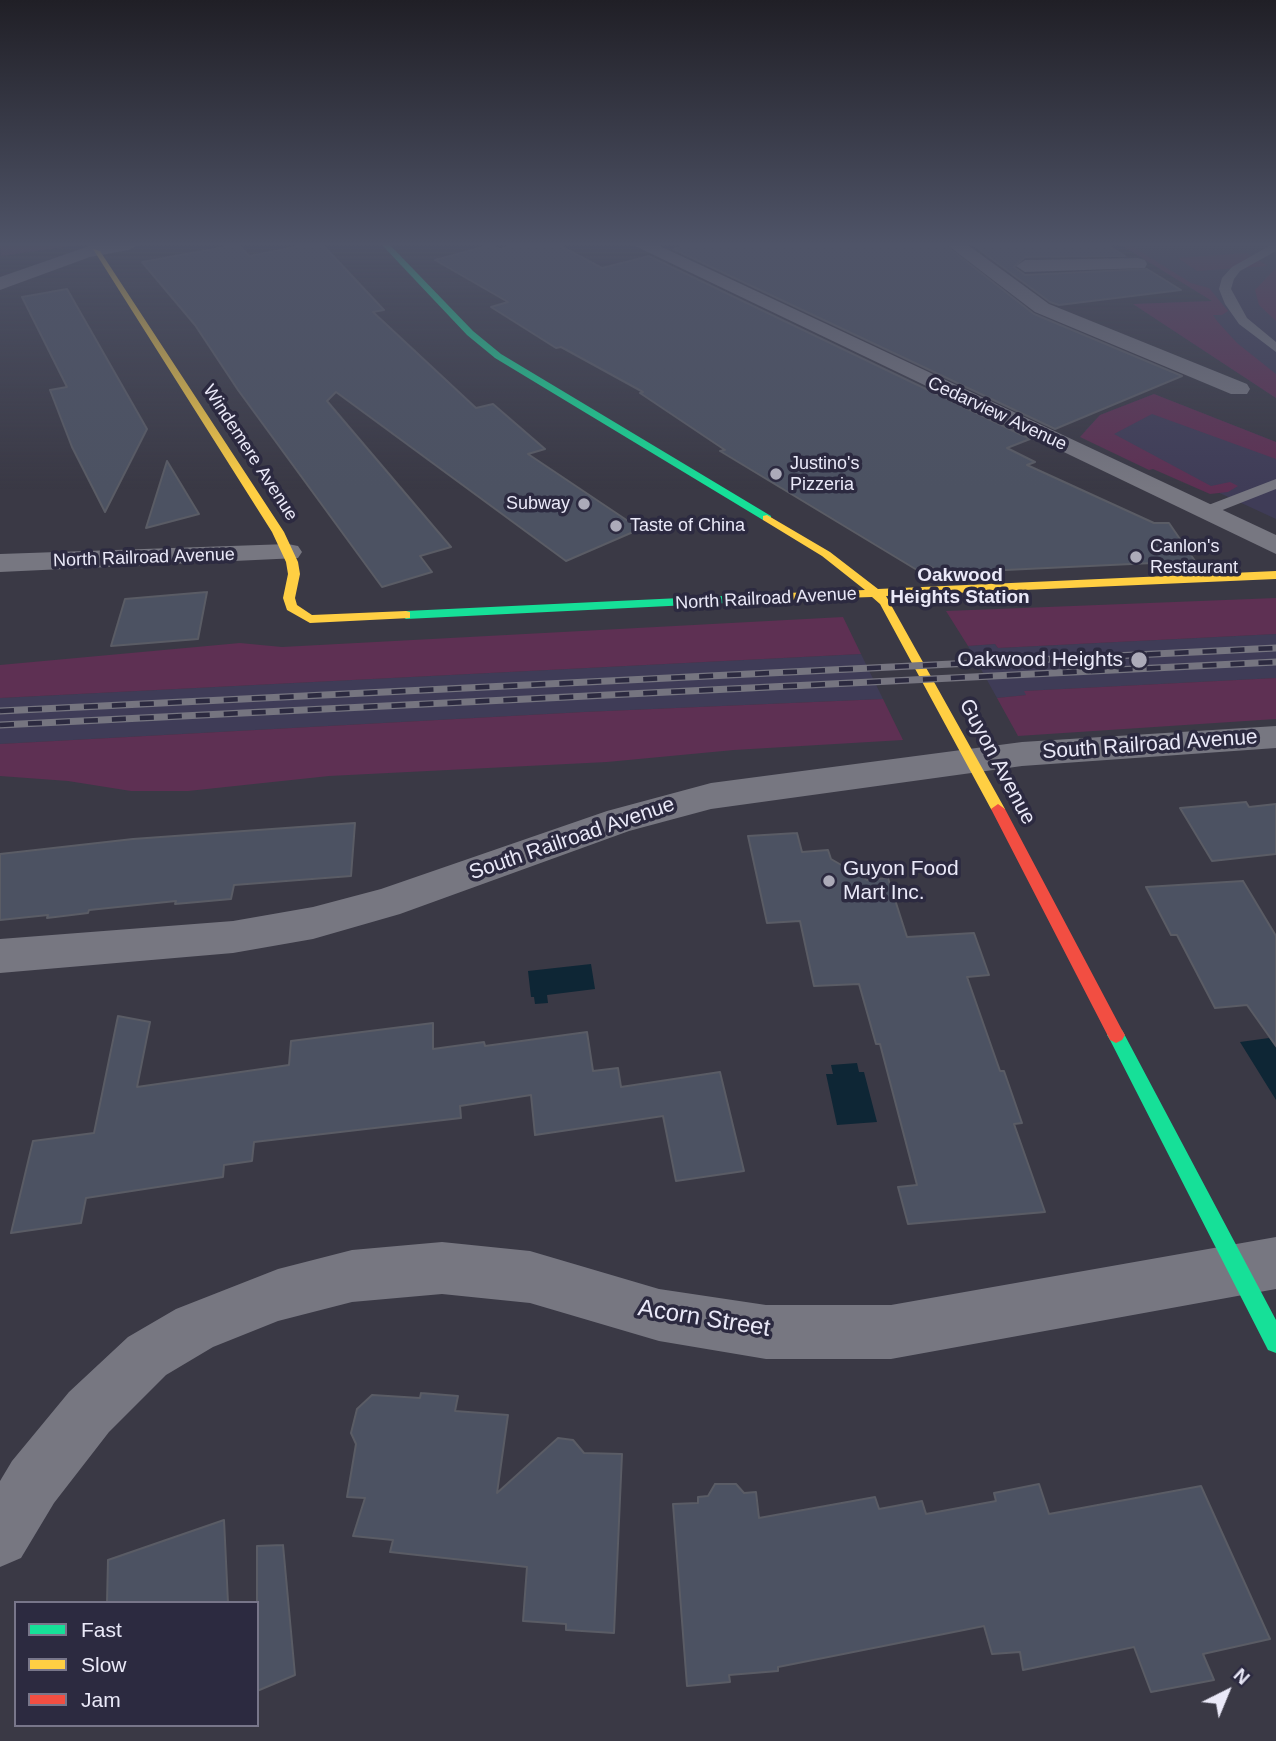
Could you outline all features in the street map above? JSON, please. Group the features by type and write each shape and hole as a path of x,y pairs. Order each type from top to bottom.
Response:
{"street":[{"name":"Windemere Avenue","path":"144,326 288,552 294,574 289,598 291,607 298,614"},
{"name":"Guyon Avenue","path":"464,326 498,356 793,534 839,563 876,593 897,621 1257,1267 1276,1342"},
{"name":"Cedarview Avenue","path":"812,326 1276,546"},
{"path":"1086,326 1239,389"},
{"name":"North Railroad Avenue","path":"0,563 288,552"},
{"name":"North Railroad Avenue","path":"298,614 325,620 1276,575"},
{"name":"South Railroad Avenue","path":"0,956 188,942 276,931 386,903 609,824 677,803 967,750 1022,754 1276,737"},
{"name":"Acorn Street","path":"0,1537 33,1482 89,1412 147,1356 195,1328 278,1295 352,1276 442,1268 530,1277 659,1315 766,1332 849,1332 903,1330 1257,1267"}],"lane":[{"path":"1249,326 1276,348"},
{"path":"1204,512 1276,484"}],"shaded area":[{"path":"1167,326 1276,326 1276,398"},
{"path":"1167,326 1222,326 1237,343 1276,374 1276,398"},
{"path":"1154,394 1276,442 1276,519 1085,431 1100,415"},
{"path":"1154,394 1276,442 1276,459 1152,414 1114,434 1211,486 1230,482 1238,486 1228,492 1210,494 1153,469 1149,470 1080,437 1100,415"},
{"path":"1276,598 1276,634 998,648 995,644 968,646 946,611"},
{"path":"843,617 861,654 0,698 0,665 240,643 282,647"},
{"path":"1276,634 1276,678 1025,691 1027,695 997,698 968,646 995,644 998,648"},
{"path":"861,654 883,699 584,712 0,744 0,698"},
{"path":"1276,678 1276,719 1018,736 997,698 1026,695 1024,691"},
{"path":"883,699 903,740 734,750 607,762 329,776 188,791 131,791 68,781 0,776 0,744 584,712"}],"water":[{"path":"591,964 595,989 547,995 548,1003 535,1004 534,997 531,997 528,971"},
{"path":"1269,1038 1276,1048 1276,1100 1240,1042"},
{"path":"857,1063 859,1072 864,1072 877,1122 837,1125 826,1074 833,1074 831,1065"}],"building":[{"path":"37,326 88,326 147,429 105,512 72,447 50,390 67,387"},
{"path":"196,326 388,326 476,408 493,404 545,449 528,454 640,529 566,561 336,392 327,401 451,547 420,556 432,572 382,587 238,390"},
{"path":"522,326 795,326 1030,439 1007,448 1035,462 1027,465 1154,523 1169,523 1195,561 942,573 927,565 917,570 720,451 725,450 640,393 643,392 561,347 556,348"},
{"path":"837,326 1063,326 1182,376 1055,429"},
{"path":"167,461 199,514 146,528"},
{"path":"207,592 198,639 111,646 125,599"},
{"path":"1246,802 1249,807 1276,804 1276,854 1212,861 1180,808"},
{"path":"355,823 351,876 234,885 231,899 175,904 176,901 89,910 88,913 47,918 48,915 0,920 0,854 133,839"},
{"path":"797,833 802,852 828,850 831,859 867,880 888,878 907,937 974,933 989,975 967,977 1000,1071 1004,1071 1022,1123 1014,1124 1045,1212 908,1224 898,1187 917,1185 880,1044 876,1044 859,984 814,986 800,921 767,923 748,836"},
{"path":"1243,881 1276,936 1276,1046 1247,1005 1215,1008 1177,935 1171,935 1146,887"},
{"path":"118,1016 150,1022 137,1087 289,1065 291,1041 433,1023 433,1049 484,1042 485,1046 587,1032 593,1071 618,1068 621,1087 720,1072 744,1171 676,1181 663,1116 535,1135 531,1095 460,1106 461,1118 254,1142 252,1161 224,1165 223,1177 86,1198 81,1223 11,1233 33,1141 94,1133"},
{"path":"421,1393 458,1396 455,1411 508,1415 497,1493 558,1438 573,1440 584,1453 622,1454 614,1633 566,1630 566,1624 523,1621 527,1567 390,1552 393,1540 353,1536 365,1498 347,1497 356,1444 351,1433 357,1409 372,1395 420,1398"},
{"path":"715,1484 736,1484 744,1493 756,1492 759,1518 875,1497 879,1509 922,1501 926,1514 996,1501 994,1493 1039,1484 1049,1514 1201,1486 1270,1639 1203,1654 1214,1680 1151,1692 1134,1647 1023,1670 1020,1652 992,1654 984,1626 778,1667 778,1671 729,1675 730,1682 687,1686 673,1504 698,1503 698,1497 708,1496"},
{"path":"224,1520 228,1601 107,1601 108,1560"},
{"path":"283,1545 295,1675 259,1690 259,1601 257,1546"}],"railway":[{"path":"0,711 1276,648"},
{"path":"0,725 1276,662"}],"traffic: fast":[{"path":"463,326 498,356 767,518"},
{"path":"406,615 786,597"},
{"path":"1116,1035 1276,1342"}],"traffic: slow":[{"path":"145,326 278,532 292,562 294,574 289,598 291,607 310,619 406,615"},
{"path":"767,518 826,554 859,578 885,602 998,809"},
{"path":"786,597 1276,575"}],"traffic: jam":[{"path":"998,809 1116,1035"}],"place":[{"name":"Justino's Pizzeria","path":"776,474"},
{"name":"Subway","path":"584,504"},
{"name":"Taste of China","path":"616,526"},
{"name":"Canlon's Restaurant","path":"1136,557"},
{"name":"Oakwood Heights","path":"1139,660"},
{"name":"Guyon Food Mart Inc.","path":"829,881"}],"district":[{"name":"Oakwood Heights Station","path":"960,587"}]}
